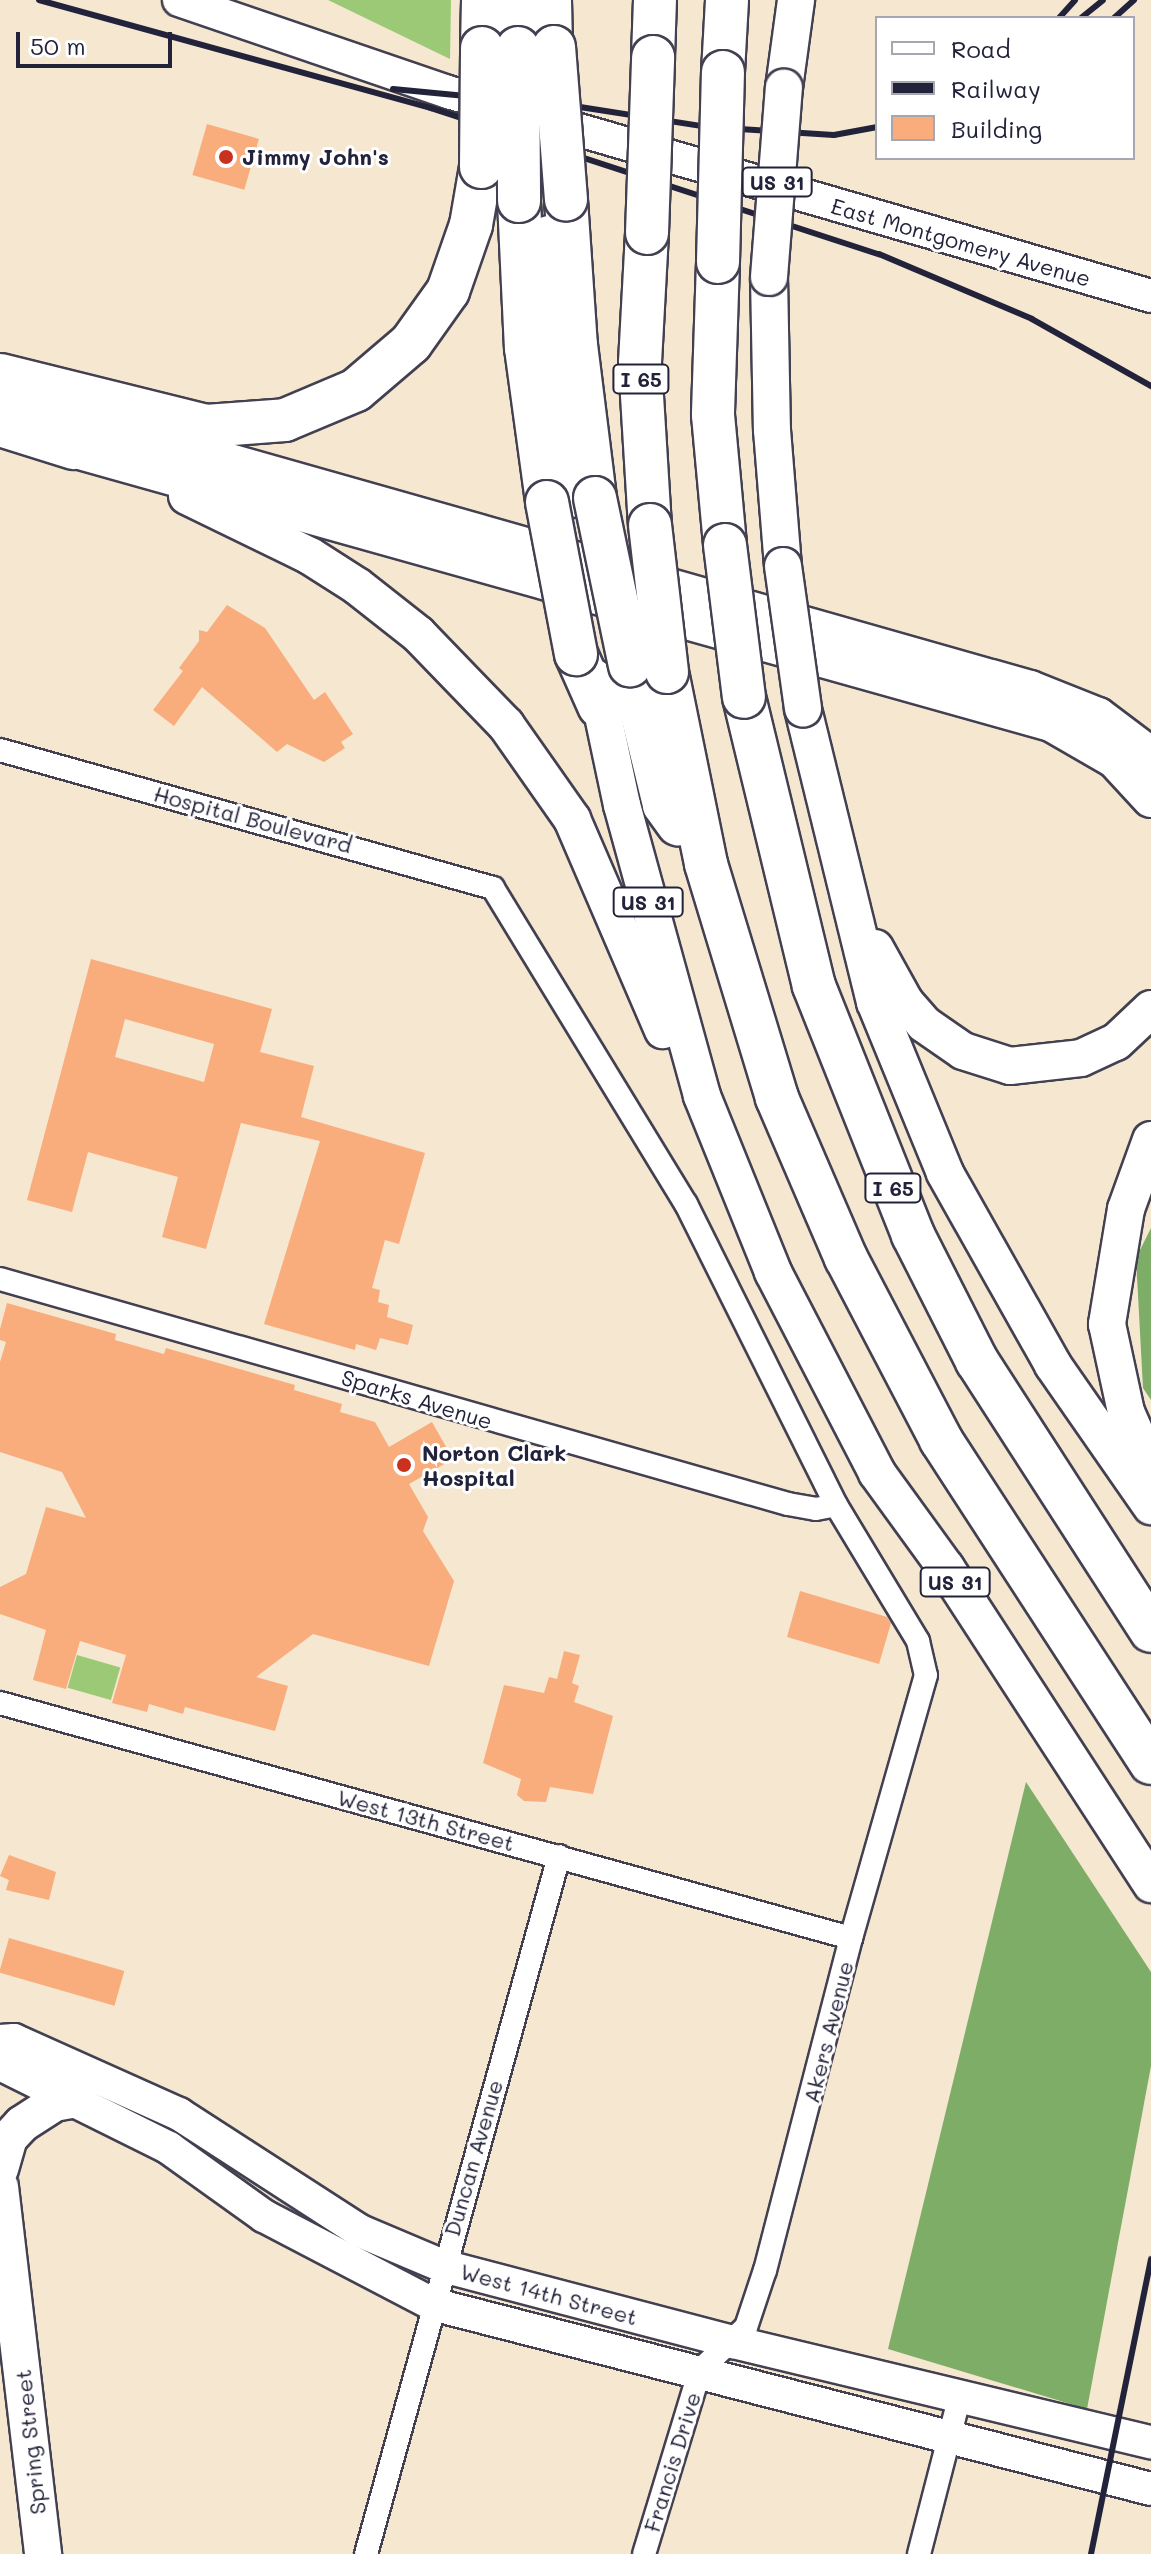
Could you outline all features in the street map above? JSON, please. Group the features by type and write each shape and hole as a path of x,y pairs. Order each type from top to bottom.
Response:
{"highway":[{"path":"483,0 518,48"},
{"path":"517,0 518,48 544,200 576,345 570,500 616,661 599,706"},
{"name":"I 65","path":"655,0 640,363 650,525 616,661 706,864 777,1098 846,1258 941,1440 1151,1763"},
{"name":"I 65","path":"727,0 713,415 744,697 814,986 913,1235 977,1361 1151,1631"},
{"path":"0,375 206,426 285,420 356,390 411,343 448,291 471,225 481,167 518,48"},
{"path":"570,500 616,661"}],"main road":[{"path":"518,48 553,0"},
{"name":"US 31","path":"796,0 784,88 769,277 772,430 783,566 803,709 875,1002 945,1173 1053,1365 1151,1506"},
{"path":"0,397 1030,689 1098,716 1151,756"},
{"path":"0,428 1051,723 1115,760 1151,799"},
{"path":"51,443 221,510 357,586 418,634 506,725 572,819 676,1063 702,1096"},
{"name":"US 31","path":"599,706 702,1096 773,1272 877,1473 946,1568 1151,1884"},
{"path":"843,877 905,1002 940,1038 963,1051 1010,1066 1056,1064 1116,1042 1151,1009"},
{"path":"1151,1140 1126,1209 1107,1324 1126,1412 1151,1469"},
{"path":"0,2169 9,2138 22,2124 46,2107 77,2099"},
{"name":"Spring Street","path":"0,2187 43,2554"}],"street":[{"name":"East Montgomery Avenue","path":"179,0 448,92 1151,296"},
{"name":"Hospital Boulevard","path":"0,750 430,867 479,882 499,899 686,1204 836,1505"},
{"name":"Sparks Avenue","path":"0,1279 788,1504 816,1509 836,1505"},
{"name":"Akers Avenue","path":"700,2370 746,2327 765,2270 851,1938 926,1675 906,1616 836,1505"},
{"name":"West 13th Street","path":"0,1703 851,1938"},
{"name":"Duncan Avenue","path":"366,2554 432,2304 559,1856"},
{"name":"West 14th Street","path":"0,2041 14,2040 179,2114 360,2231 443,2266 733,2342 1146,2441"},
{"name":"West 14th Street","path":"0,2064 77,2099 169,2148 308,2242 432,2304 700,2370 1139,2486"},
{"name":"Francis Drive","path":"644,2554 700,2370"},
{"path":"919,2554 960,2395"}],"green space":[{"path":"328,0 451,0 450,59"},
{"path":"1151,1228 1151,1400 1143,1388 1136,1258"},
{"path":"77,1655 120,1667 111,1700 68,1688"},
{"path":"1026,1782 1151,1972 1151,2066 1087,2409 888,2349"}],"building":[{"name":"Jimmy John's","path":"207,124 259,139 244,190 192,175"},
{"path":"227,605 265,628 314,700 325,692 353,734 341,742 345,748 324,762 287,744 277,752 202,687 174,726 153,710 183,671 179,668 199,641 199,630 207,632"},
{"path":"91,959 272,1009 260,1052 314,1066 301,1117 425,1153 399,1244 385,1240 372,1288 380,1290 378,1302 389,1305 387,1317 413,1325 408,1345 380,1338 376,1350 356,1344 355,1350 264,1324 320,1141 241,1123 206,1249 162,1237 178,1177 88,1152 72,1212 27,1200","holes":["125,1019 214,1044 204,1082 115,1057"]},
{"name":"Norton Clark Hospital","path":"7,1303 116,1334 115,1340 164,1354 166,1348 295,1385 294,1390 342,1404 340,1412 375,1422 389,1447 432,1422 453,1459 409,1484 428,1517 423,1531 454,1581 429,1666 313,1634 256,1677 288,1686 275,1731 185,1707 183,1714 149,1704 147,1712 112,1703 126,1655 80,1641 66,1689 33,1680 46,1630 0,1614 0,1587 26,1574 46,1507 86,1518 62,1472 0,1452 0,1362 6,1342 0,1340 0,1329"},
{"path":"800,1591 887,1617 891,1623 879,1664 787,1637"},
{"path":"564,1651 580,1655 572,1683 579,1686 574,1702 613,1716 593,1794 550,1787 546,1802 524,1801 517,1795 521,1779 483,1763 504,1685 544,1693 549,1677 557,1679"},
{"path":"9,1855 56,1872 49,1900 6,1890 9,1880 0,1876"},
{"path":"9,1938 124,1971 114,2006 0,1973"}],"railway":[{"path":"39,0 431,108 879,254 1032,319 1151,386"},
{"path":"1061,16 1075,0"},
{"path":"1083,16 1103,0"},
{"path":"1116,16 1134,0"},
{"path":"393,89 580,107 708,127 834,135 875,127"},
{"path":"1091,2554 1151,2259"}],"place":[{"name":"Jimmy John's","path":"226,157"},
{"name":"Norton Clark Hospital","path":"404,1465"}]}
